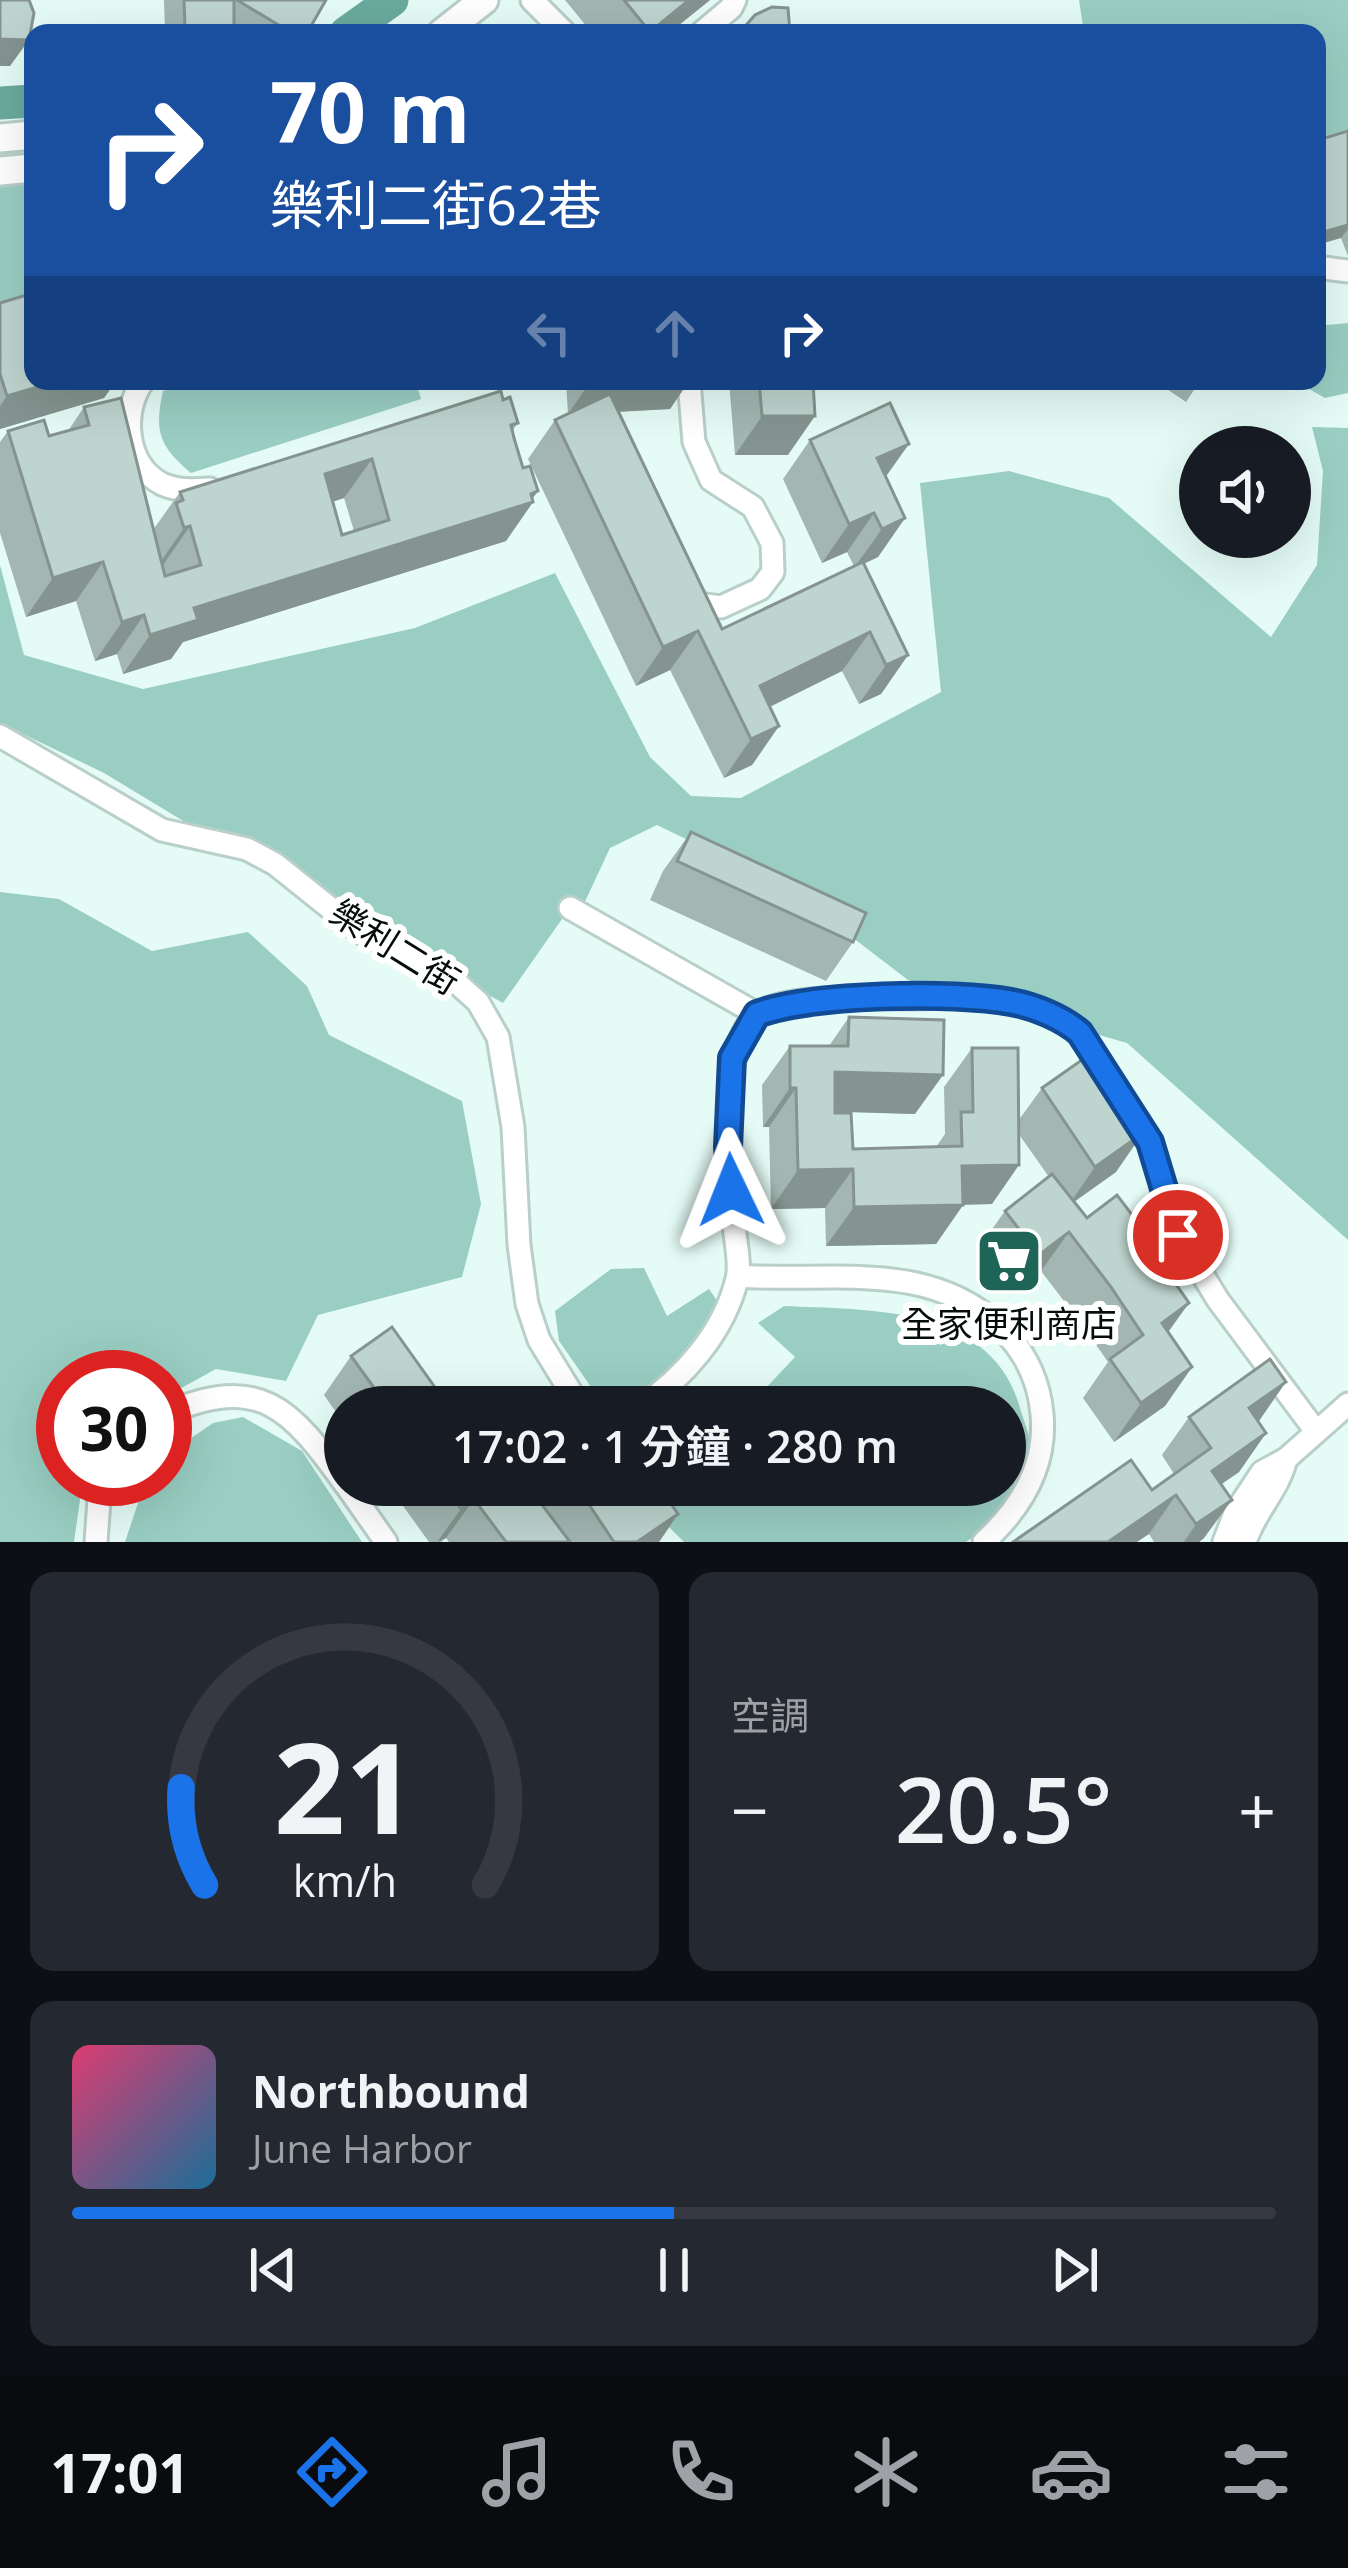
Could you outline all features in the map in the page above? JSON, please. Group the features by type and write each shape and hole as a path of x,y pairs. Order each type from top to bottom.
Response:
{"street":[{"path":"453,24 484,0"},
{"path":"532,0 556,24"},
{"path":"712,24 735,0"},
{"path":"137,390 128,427 148,475 190,490 233,482"},
{"path":"683,584 692,603 721,607 760,589 773,572 772,543 753,507 711,480 694,442 690,390"},
{"name":"樂利二街","path":"0,736 162,830 247,849 275,864 360,932 448,975 478,1003 498,1037 513,1127 527,1304 539,1340 567,1386"},
{"path":"570,908 757,1014"},
{"path":"671,1386 713,1335 738,1276 728,1147 732,1058 757,1014 781,1005 831,999 932,997 1012,1002 1068,1022 1080,1033 1150,1142 1178,1235 1219,1300 1315,1430"},
{"path":"738,1276 783,1280 859,1275 928,1285 976,1305 1014,1340 1039,1384 1044,1435 1030,1487 1010,1518 984,1542"},
{"path":"192,1402 236,1394 274,1408 304,1427 324,1455"},
{"path":"1224,1542 1235,1513 1262,1472 1286,1459 1348,1404"},
{"path":"1244,1542 1280,1483 1286,1459"},
{"path":"96,1542 99,1506"},
{"path":"360,1506 386,1542"}],"green space":[{"path":"1079,0 1348,0 1348,130 1326,136 1326,24 1083,24"},
{"path":"24,183 24,306 0,315 0,185"},
{"path":"1348,323 1348,393 1325,398 1311,390 1326,390 1326,325"},
{"path":"418,390 421,399 191,473 162,437 163,391"},
{"path":"1312,427 1348,428 1348,1240 1127,1043 908,980 789,889 657,825 610,848 582,908 569,909 503,1003 294,888 104,773 0,723 0,565 24,655 143,689 415,628 555,573 650,757 691,796 741,798 941,692 920,483 1009,471 1109,498 1271,637 1317,565 1323,471"},
{"path":"0,892 59,899 152,951 248,932 307,986 329,1035 462,1101 481,1204 462,1277 318,1315 286,1381 216,1369 192,1382 192,1350 36,1350 36,1506 79,1506 74,1542 0,1542"},
{"path":"644,1268 667,1316 709,1289 718,1302 678,1367 656,1386 590,1386 559,1341 555,1311 611,1269"},
{"path":"784,1306 853,1309 923,1320 983,1349 1010,1386 768,1386 795,1357 758,1323"},
{"path":"243,1417 302,1451 324,1484 324,1506 338,1506 362,1542 125,1542 137,1506 192,1506 192,1437 213,1423"},
{"path":"654,1506 1016,1506 966,1542 684,1542"}],"building":[{"path":"0,0 29,0 34,13 32,24 24,24 24,40 0,39"},
{"path":"184,0 234,0 234,24 185,24"},
{"path":"237,0 326,0 312,24 277,24"},
{"path":"624,0 689,0 660,24 644,24"},
{"path":"772,7 788,8 789,24 747,24"},
{"path":"1348,131 1348,225 1326,231 1326,138"},
{"path":"24,296 27,390 7,396 0,374 0,303"},
{"path":"760,390 814,390 815,416 762,416"},
{"path":"501,391 503,400 510,397 518,423 511,425 514,438 523,468 530,466 538,491 531,494 533,502 194,608 198,620 150,635 144,615 122,622 103,562 53,578 8,431 44,420 49,436 89,425 84,407 121,398 165,576 201,565 190,526 184,528 176,503 183,500 180,492","holes":["372,459 389,520 342,535 325,474"]},
{"path":"610,394 722,629 863,562 908,655 886,665 870,632 760,686 779,726 751,739 698,631 663,647 555,420"},
{"path":"890,403 909,444 877,458 905,518 882,529 874,513 849,524 810,440"},
{"path":"691,832 866,913 853,942 677,861"},
{"path":"849,1017 944,1020 943,1075 835,1072 835,1113 851,1113 853,1149 962,1146 961,1112 973,1112 972,1048 1018,1048 1019,1165 962,1166 963,1205 854,1207 853,1169 798,1170 790,1046 848,1046"},
{"path":"1086,1057 1143,1133 1095,1167 1042,1088"},
{"path":"1052,1174 1087,1218 1117,1195 1189,1303 1162,1323 1192,1367 1141,1403 1110,1359 1143,1335 1111,1287 1069,1232 1039,1255 1005,1211"},
{"path":"392,1327 434,1386 373,1386 351,1356"},
{"path":"1270,1359 1286,1382 1249,1408 1266,1433 1212,1471 1232,1500 1196,1524 1176,1495 1108,1542 1013,1542 1131,1460 1152,1490 1211,1448 1189,1417"},
{"path":"479,1506 543,1506 570,1542 506,1542"},
{"path":"590,1506 672,1506 678,1514 637,1542 614,1542"}],"waterway":[{"path":"359,24 392,0"},
{"path":"0,103 24,102"}],"place":[{"name":"全家便利商店","path":"1009,1261"}],"route":[{"path":"731,1190 732,1058 757,1014 781,1005 831,999 932,997 1012,1002 1068,1022 1080,1033 1150,1142 1178,1235"}]}
